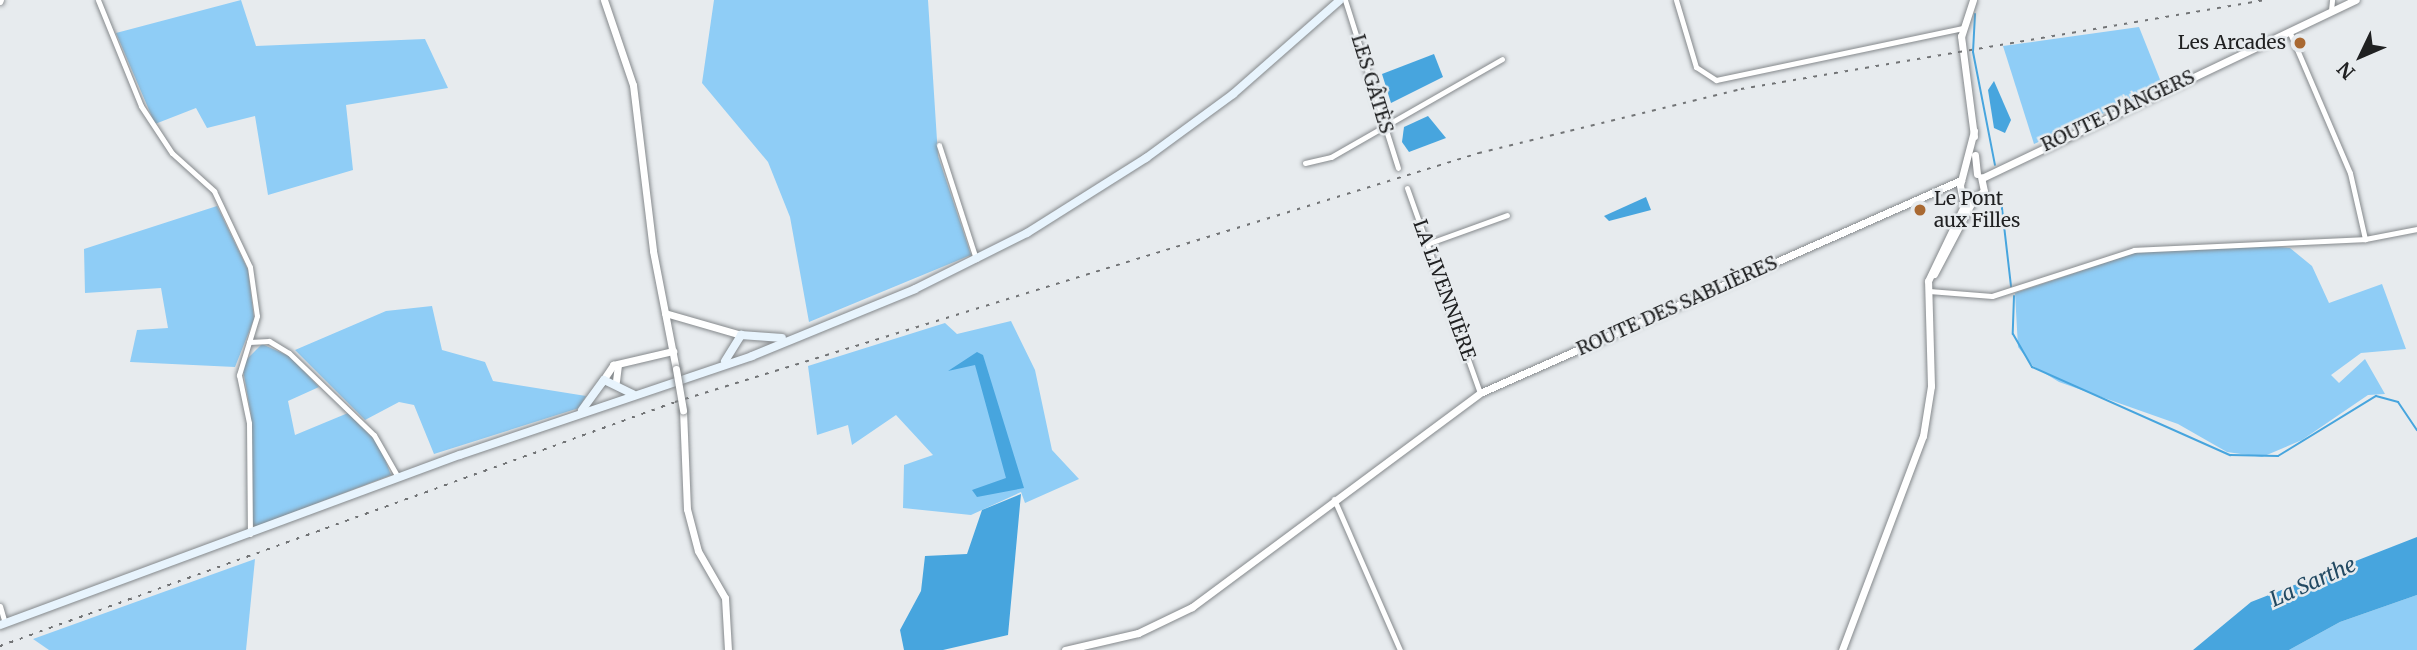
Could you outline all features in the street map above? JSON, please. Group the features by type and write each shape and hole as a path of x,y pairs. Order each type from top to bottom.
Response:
{"main road":[{"path":"3,625 398,477 725,361 744,357 833,323 977,260 1092,194 1198,121 1343,0"},
{"path":"725,361 741,335 774,340 833,323"},
{"path":"756,337 757,352"},
{"path":"735,345 744,357"},
{"path":"518,435 584,410 601,383 618,385 633,394"},
{"path":"612,403 618,385"},
{"path":"597,393 612,403"}],"street":[{"path":"98,0 141,106 172,153 214,191 234,229 256,299 249,342 239,374 249,423 250,534"},
{"path":"604,0 633,85 665,313 683,410 687,509 698,551 725,598 728,650"},
{"name":"LES GÂTÈS","path":"1343,0 1398,168"},
{"path":"1675,0 1696,67 1716,80 1940,34 1962,32"},
{"path":"1973,0 1962,32 1980,176 1986,187"},
{"path":"2331,10 2332,0"},
{"name":"ROUTE D'ANGERS","path":"1980,176 2356,0"},
{"path":"2290,33 2350,173 2367,239"},
{"path":"1305,163 1331,157 1502,59"},
{"path":"1842,650 1923,436 1931,386 1929,291 1932,266 1963,192 1974,131"},
{"path":"939,145 977,260"},
{"name":"ROUTE D'ANGERS","path":"1974,198 2032,151"},
{"path":"1964,177 1980,176"},
{"name":"ROUTE DES SABLIÈRES","path":"1065,650 1138,633 1180,614 1430,424 1480,393 1927,196 1964,177"},
{"name":"LA LIVENNIÈRE","path":"1408,188 1480,393"},
{"path":"1929,291 1974,198 1963,192"},
{"name":"ROUTE DES SABLIÈRES","path":"1927,196 1963,192"},
{"path":"1427,244 1507,215"},
{"path":"1929,291 1992,296 2134,250 2367,239 2417,229"},
{"path":"665,313 678,321 708,322 730,333 741,335"},
{"path":"671,337 678,321"},
{"path":"730,333 735,345"},
{"path":"249,342 269,341 289,353 374,435 398,477"},
{"path":"601,383 618,365 674,351"},
{"path":"618,365 618,385"},
{"path":"1334,498 1400,650"},
{"path":"0,606 3,625"}],"shaded area":[{"path":"241,0 256,46 425,39 448,88 346,105 353,170 268,195 255,116 207,128 196,108 155,124 116,33"},
{"path":"714,0 928,0 938,156 971,255 809,322 790,217 768,162 702,83"},
{"path":"2139,27 2163,87 2034,144 2003,46"},
{"path":"217,206 248,270 254,319 235,367 130,362 137,330 168,328 161,288 85,293 84,249"},
{"path":"2238,244 2290,248 2312,266 2329,303 2382,284 2406,349 2361,353 2331,375 2339,383 2365,359 2385,394 2368,395 2302,440 2262,457 2227,452 2178,424 2059,382 2033,366 2018,347 2015,293 2134,253"},
{"path":"432,306 442,350 485,362 493,381 586,396 579,408 434,454 414,405 399,402 365,420 295,350 386,311"},
{"path":"1011,321 1035,370 1052,450 1079,479 1025,503 1021,492 971,515 903,508 904,465 933,455 896,415 852,445 848,425 817,435 808,366 945,323 957,334"},
{"path":"262,344 291,357 319,387 288,401 295,435 348,413 379,444 391,475 255,527 250,521 251,415 242,364"},
{"path":"255,559 246,650 49,650 33,639"},
{"path":"2417,595 2417,650 2289,650 2340,622"}],"water":[{"path":"1434,54 1443,77 1391,103 1382,74"},
{"path":"1994,81 2011,120 2005,133 1994,128 1988,90"},
{"path":"1428,116 1446,138 1409,152 1402,142 1404,127"},
{"path":"1646,197 1651,210 1609,221 1604,216"},
{"path":"977,352 983,355 1024,488 977,497 972,490 1006,478 975,365 948,371"},
{"path":"1021,494 1008,635 943,650 904,650 900,630 921,591 925,556 967,554 982,510"},
{"name":"La Sarthe","path":"2417,537 2417,595 2340,622 2289,650 2193,650 2251,602"}],"waterway":[{"path":"1975,14 1973,52 1995,165"},
{"path":"2000,191 2011,286"},
{"path":"2014,296 2013,334 2032,367 2230,455 2278,456 2376,396 2398,402 2417,430"}],"railway":[{"path":"0,646 675,402 1479,153 1741,89 2265,0"}],"place":[{"name":"Les Arcades","path":"2300,43"},
{"name":"Le Pont aux Filles","path":"1920,210"}]}
